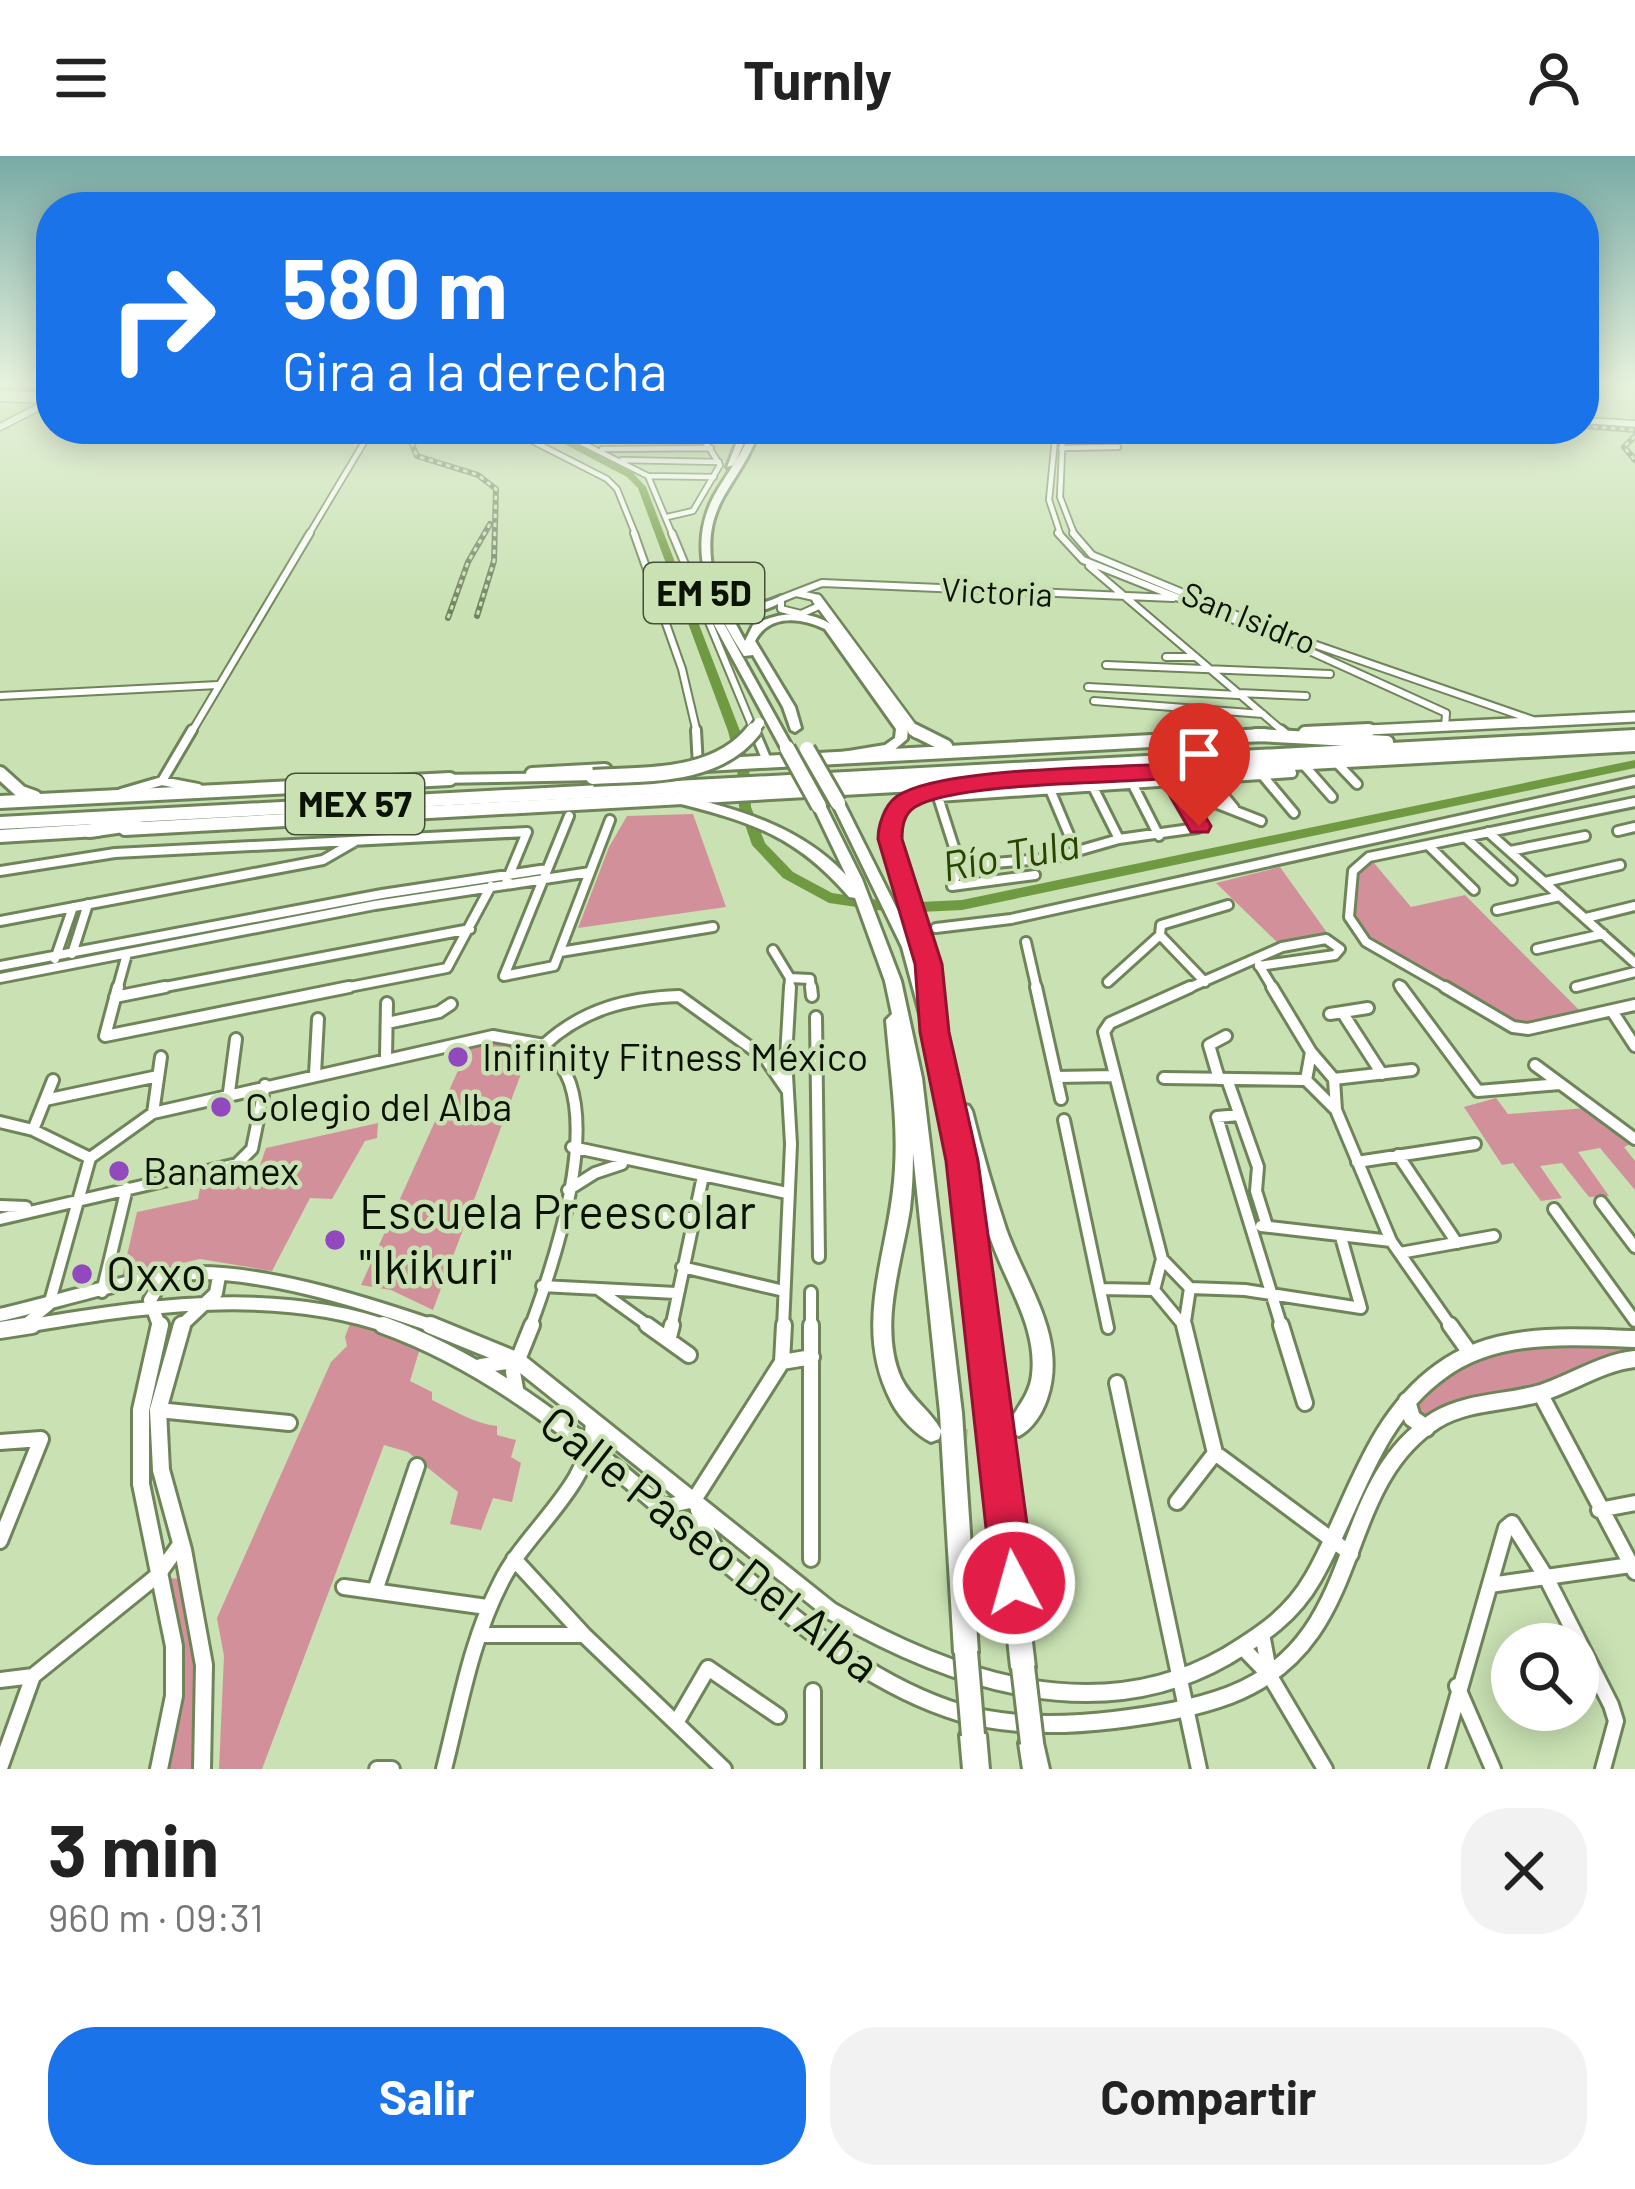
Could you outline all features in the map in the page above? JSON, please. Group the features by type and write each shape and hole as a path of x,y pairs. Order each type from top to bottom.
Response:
{"highway":[{"name":"EM 5D","path":"730,460 698,523 695,560 715,621 756,689 855,879 893,981 914,1078 951,1413 976,1769"},
{"name":"EM 5D","path":"743,460 717,498 705,541 706,569 717,603 795,728 877,878 919,928"},
{"path":"705,541 711,571 732,604 759,609 781,599"},
{"path":"795,728 789,707 750,641 757,626 794,616 832,630 903,733 889,748 824,759"},
{"path":"439,779 593,777 663,772 711,762 744,743 759,723 756,689"},
{"path":"677,799 707,782 835,869 866,910"},
{"path":"974,782 922,793 894,814 890,839 906,881 935,999 935,1032 962,1161 1034,1756"},
{"path":"893,981 904,1164 879,1341 894,1391 931,1431"},
{"path":"935,1032 950,1064 1000,1239 1043,1349 1038,1397 1018,1425"}],"main road":[{"path":"814,594 921,738 949,747 992,749"},
{"path":"0,802 439,779 707,782 763,775 824,759 1635,717"},
{"name":"MEX 57","path":"0,819 259,809 763,775 1616,730 1635,734"},
{"path":"763,775 974,782 1174,780 1286,765 1635,734"},
{"name":"MEX 57","path":"763,775 1635,734"},
{"path":"1256,735 1392,742"},
{"path":"0,773 21,792 46,799"},
{"name":"MEX 57","path":"0,819 707,782"},
{"path":"0,836 677,799"},
{"path":"89,831 259,809"},
{"path":"0,846 56,833"}],"street":[{"path":"162,781 352,460"},
{"path":"570,460 607,479 616,489 694,707 707,782"},
{"path":"618,460 648,476 714,477"},
{"path":"631,460 718,462 693,511 668,517"},
{"path":"1052,460 1046,479 1054,521 1068,549 1286,734"},
{"name":"San Isidro","path":"1060,460 1063,513 1080,546 1102,561 1419,697 1446,713 1445,727"},
{"path":"648,476 668,517 763,775"},
{"name":"San Isidro","path":"1083,560 1538,722"},
{"name":"Victoria","path":"781,599 796,593 814,594 822,583 1125,598 1178,593"},
{"path":"781,599 781,609 794,616 815,610 814,594"},
{"path":"1166,657 1196,657"},
{"path":"1106,665 1330,674"},
{"path":"0,696 218,685"},
{"path":"1088,687 1306,696"},
{"path":"1094,701 1263,714"},
{"path":"1336,762 1358,784"},
{"path":"1303,764 1332,797"},
{"path":"1206,774 1292,773 1286,765"},
{"path":"1206,774 1237,812"},
{"path":"1263,776 1294,813"},
{"path":"1035,875 956,889 952,880 960,866 938,796 1126,780 1159,836"},
{"path":"1174,780 1261,821"},
{"path":"960,866 1053,858 1119,839 1199,826 1174,780"},
{"path":"108,797 162,781 208,792"},
{"path":"919,928 1011,919 1635,781"},
{"path":"1092,785 1119,839"},
{"path":"1049,787 1075,849"},
{"path":"1635,802 1369,857 1353,871 1348,917 1357,933 1378,950 1521,1030 1635,1005"},
{"path":"569,816 504,976 554,966 610,820"},
{"path":"1618,831 1635,827"},
{"path":"0,872 98,854 527,832 507,880"},
{"path":"1488,832 1635,968 1576,987"},
{"path":"1510,851 1585,836"},
{"path":"1465,837 1512,880"},
{"path":"0,921 323,860 357,840"},
{"path":"1429,846 1474,890"},
{"path":"1545,882 1621,865"},
{"path":"0,966 492,882 590,872"},
{"path":"127,954 106,1036 447,968 492,882"},
{"path":"1497,910 1560,896"},
{"path":"68,965 88,904"},
{"path":"1108,982 1160,935 1161,925 1228,905"},
{"path":"1586,919 1635,906"},
{"path":"52,968 73,907"},
{"path":"0,978 276,919"},
{"path":"560,952 713,927"},
{"path":"115,997 470,929"},
{"path":"1538,949 1603,934"},
{"path":"1160,935 1205,982"},
{"path":"1154,1290 1162,1259 1106,1026 1294,944 1333,941 1340,950 1335,955 1258,963"},
{"path":"1026,942 1061,1100"},
{"path":"658,1508 694,1500 782,1362 791,1144 786,1058 790,978 773,950"},
{"path":"1258,963 1335,1085 1336,1110 1395,1247 1470,1353"},
{"path":"790,978 810,979 812,996"},
{"path":"1399,985 1478,1091 1560,1084"},
{"path":"544,1045 564,1023 592,1009 680,996 765,1058 787,1090"},
{"path":"386,1057 387,1003"},
{"path":"387,1023 439,1012 451,1004"},
{"path":"1368,1008 1336,1013 1382,1073"},
{"path":"1612,1011 1635,1046"},
{"path":"816,1017 819,1257"},
{"path":"315,1073 318,1019"},
{"path":"22,1328 49,1305 90,1158 119,1133 153,1113 230,1092 493,1036 544,1045 560,1064 573,1094 568,1190 512,1381 519,1394"},
{"path":"1226,1036 1209,1045 1239,1114 1267,1226"},
{"path":"230,1092 236,1039"},
{"path":"1306,1081 1311,1052"},
{"path":"153,1113 161,1057"},
{"path":"765,1058 786,1058"},
{"path":"1534,1065 1635,1139"},
{"path":"1316,1090 1412,1070"},
{"path":"45,1100 158,1076"},
{"path":"1056,1077 1115,1076"},
{"path":"1164,1078 1306,1081 1336,1110"},
{"path":"32,1130 53,1080"},
{"path":"0,1219 247,1158 265,1085"},
{"path":"1239,1114 1217,1117 1304,1403"},
{"path":"1064,1120 1108,1328"},
{"path":"0,1123 32,1130 90,1158"},
{"path":"791,1144 816,1144"},
{"path":"1357,1162 1475,1144"},
{"path":"572,1147 787,1193"},
{"path":"1399,1155 1457,1243"},
{"path":"568,1190 595,1173 627,1162"},
{"path":"669,1337 703,1176"},
{"path":"1235,1177 1258,1178"},
{"path":"102,1292 128,1188"},
{"path":"1600,1202 1635,1247"},
{"path":"0,1206 31,1208"},
{"path":"1554,1209 1635,1321"},
{"path":"611,1214 691,1218"},
{"path":"1250,1226 1302,1226 1395,1247 1494,1236"},
{"path":"1162,1259 1190,1288 1361,1308 1341,1237"},
{"path":"682,1267 784,1291"},
{"path":"159,1769 174,1696 174,1646 141,1484 139,1444 141,1410 160,1336 152,1294 165,1276"},
{"name":"Calle Paseo Del Alba","path":"0,1315 165,1276 219,1276 356,1300 518,1361 831,1611 879,1642 943,1671 1061,1696 1181,1682 1216,1667 1291,1613 1334,1540 1361,1467 1407,1401 1440,1371 1470,1353 1545,1338 1635,1339"},
{"path":"202,1769 207,1709 204,1665 188,1574 160,1470 158,1410 176,1336 216,1293 219,1276"},
{"path":"542,1286 676,1293"},
{"path":"1190,1288 1184,1326 1215,1453 1352,1556"},
{"path":"1100,1289 1154,1290 1184,1326"},
{"path":"598,1290 688,1355"},
{"path":"811,1292 811,1559"},
{"name":"Calle Paseo Del Alba","path":"0,1330 128,1309 157,1311 259,1301 343,1313 408,1332 481,1366 519,1394 829,1646 877,1679 937,1706 995,1722 1060,1728 1187,1708 1227,1697 1270,1676 1299,1651 1352,1556 1393,1460 1426,1427 1445,1415 1540,1393 1635,1359"},
{"path":"49,1305 77,1318"},
{"path":"782,1362 812,1357"},
{"path":"481,1366 518,1361"},
{"path":"1118,1383 1199,1769"},
{"path":"1490,1586 1633,1569 1540,1393"},
{"path":"1407,1401 1412,1418 1426,1427"},
{"path":"158,1410 289,1423"},
{"path":"444,1769 487,1606 514,1559 592,1453 592,1418"},
{"path":"0,1442 41,1439 0,1541"},
{"path":"592,1453 628,1447"},
{"path":"1177,1502 1215,1453"},
{"path":"375,1591 417,1466"},
{"path":"694,1500 719,1557"},
{"path":"1599,1510 1635,1503"},
{"path":"1437,1769 1457,1686 1508,1524 1518,1528 1546,1577 1616,1721 1603,1769"},
{"path":"0,1680 32,1676 158,1576 181,1544"},
{"path":"514,1559 584,1635 724,1769"},
{"path":"158,1576 188,1574"},
{"path":"344,1587 487,1606"},
{"path":"1262,1634 1270,1676"},
{"path":"479,1635 584,1635"},
{"path":"1243,1648 1270,1676 1325,1769"},
{"path":"676,1723 709,1668 778,1716"},
{"path":"0,1768 32,1676"},
{"path":"1457,1686 1493,1769"},
{"path":"813,1690 813,1769"},
{"path":"377,1769 392,1769"}],"shaded area":[{"path":"693,814 726,907 578,928 609,847 627,816"},
{"path":"1369,857 1411,907 1465,895 1586,1017 1528,1029 1378,950 1351,924 1351,879"},
{"path":"1280,867 1333,941 1282,947 1216,883"},
{"path":"491,1040 531,1047 433,1310 391,1290 361,1285 470,1044"},
{"path":"1496,1098 1508,1114 1587,1108 1635,1142 1624,1147 1635,1161 1635,1190 1600,1148 1578,1152 1609,1196 1589,1197 1562,1163 1540,1166 1562,1198 1541,1201 1513,1163 1502,1165 1464,1107"},
{"path":"378,1123 377,1138 365,1141 332,1199 310,1198 272,1271 200,1259 122,1277 137,1212 198,1199 202,1177 258,1171 266,1148"},
{"path":"351,1321 421,1345 410,1381 432,1392 432,1400 472,1420 497,1426 497,1435 516,1440 511,1457 521,1463 512,1502 493,1498 481,1530 450,1524 458,1492 408,1452 384,1445 262,1769 219,1769 224,1656 217,1618 331,1362 347,1346"},
{"path":"1625,1341 1634,1355 1544,1386 1424,1418 1413,1404 1438,1381 1486,1354 1536,1344"},
{"path":"166,1578 185,1579 202,1696 197,1769 162,1769 170,1743"}],"waterway":[{"name":"Río Tula","path":"601,460 642,487 734,731 743,766 745,807 759,845 788,875 829,898 898,908 962,905 1635,764"}],"tunnel":[{"path":"945,1437 972,1441 1003,1434"}],"railway":[{"path":"431,460 478,475 496,489 494,561 477,616"},
{"path":"448,618 468,562 490,524"}],"place":[{"name":"Inifinity Fitness México","path":"458,1057"},
{"name":"Colegio del Alba","path":"221,1107"},
{"name":"Banamex","path":"119,1171"},
{"name":"Escuela Preescolar \"Ikikuri\"","path":"335,1240"},
{"name":"Oxxo","path":"82,1274"}],"route":[{"path":"1014,1583 962,1161 935,1032 928,964 890,839 890,824 903,803 944,787 1167,771 1199,826"}]}
